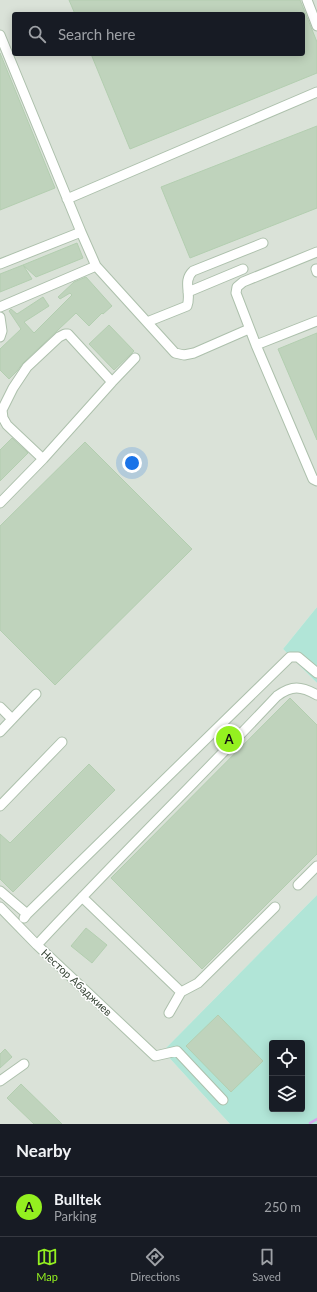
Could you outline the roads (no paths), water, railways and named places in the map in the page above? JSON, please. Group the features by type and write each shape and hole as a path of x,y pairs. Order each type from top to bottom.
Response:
{"street":[{"path":"307,0 317,26"},
{"path":"0,35 96,266 175,353 184,355 194,353 249,329"},
{"path":"67,199 317,92"},
{"path":"0,264 81,232"},
{"path":"147,322 187,306 189,300 187,279 193,271 263,243"},
{"path":"317,252 243,282 237,287 236,293 249,329 313,479 317,481"},
{"path":"0,307 96,266"},
{"path":"188,292 243,269"},
{"path":"0,317 2,331 0,337"},
{"path":"256,345 317,321"},
{"path":"43,459 7,424 3,418 2,410 13,388 27,367 59,337 64,334 68,334 112,382"},
{"path":"0,503 43,459 135,358"},
{"path":"17,925 290,657 298,657 317,673"},
{"path":"37,945 82,897 221,756 277,696 287,689 302,688 317,695"},
{"path":"0,732 36,694"},
{"path":"0,707 12,719"},
{"path":"0,806 62,742"},
{"path":"298,885 317,866"},
{"path":"0,891 27,914"},
{"path":"82,897 181,992"},
{"name":"Нестор Абаджиев","path":"0,907 37,945 155,1056 177,1051 223,1100"},
{"path":"169,1013 181,992 198,983 275,907"},
{"path":"0,1081 24,1064"}],"waterway":[{"path":"310,1123 317,1119"}],"place":[{"name":"Bulltek","path":"229,739"}]}
